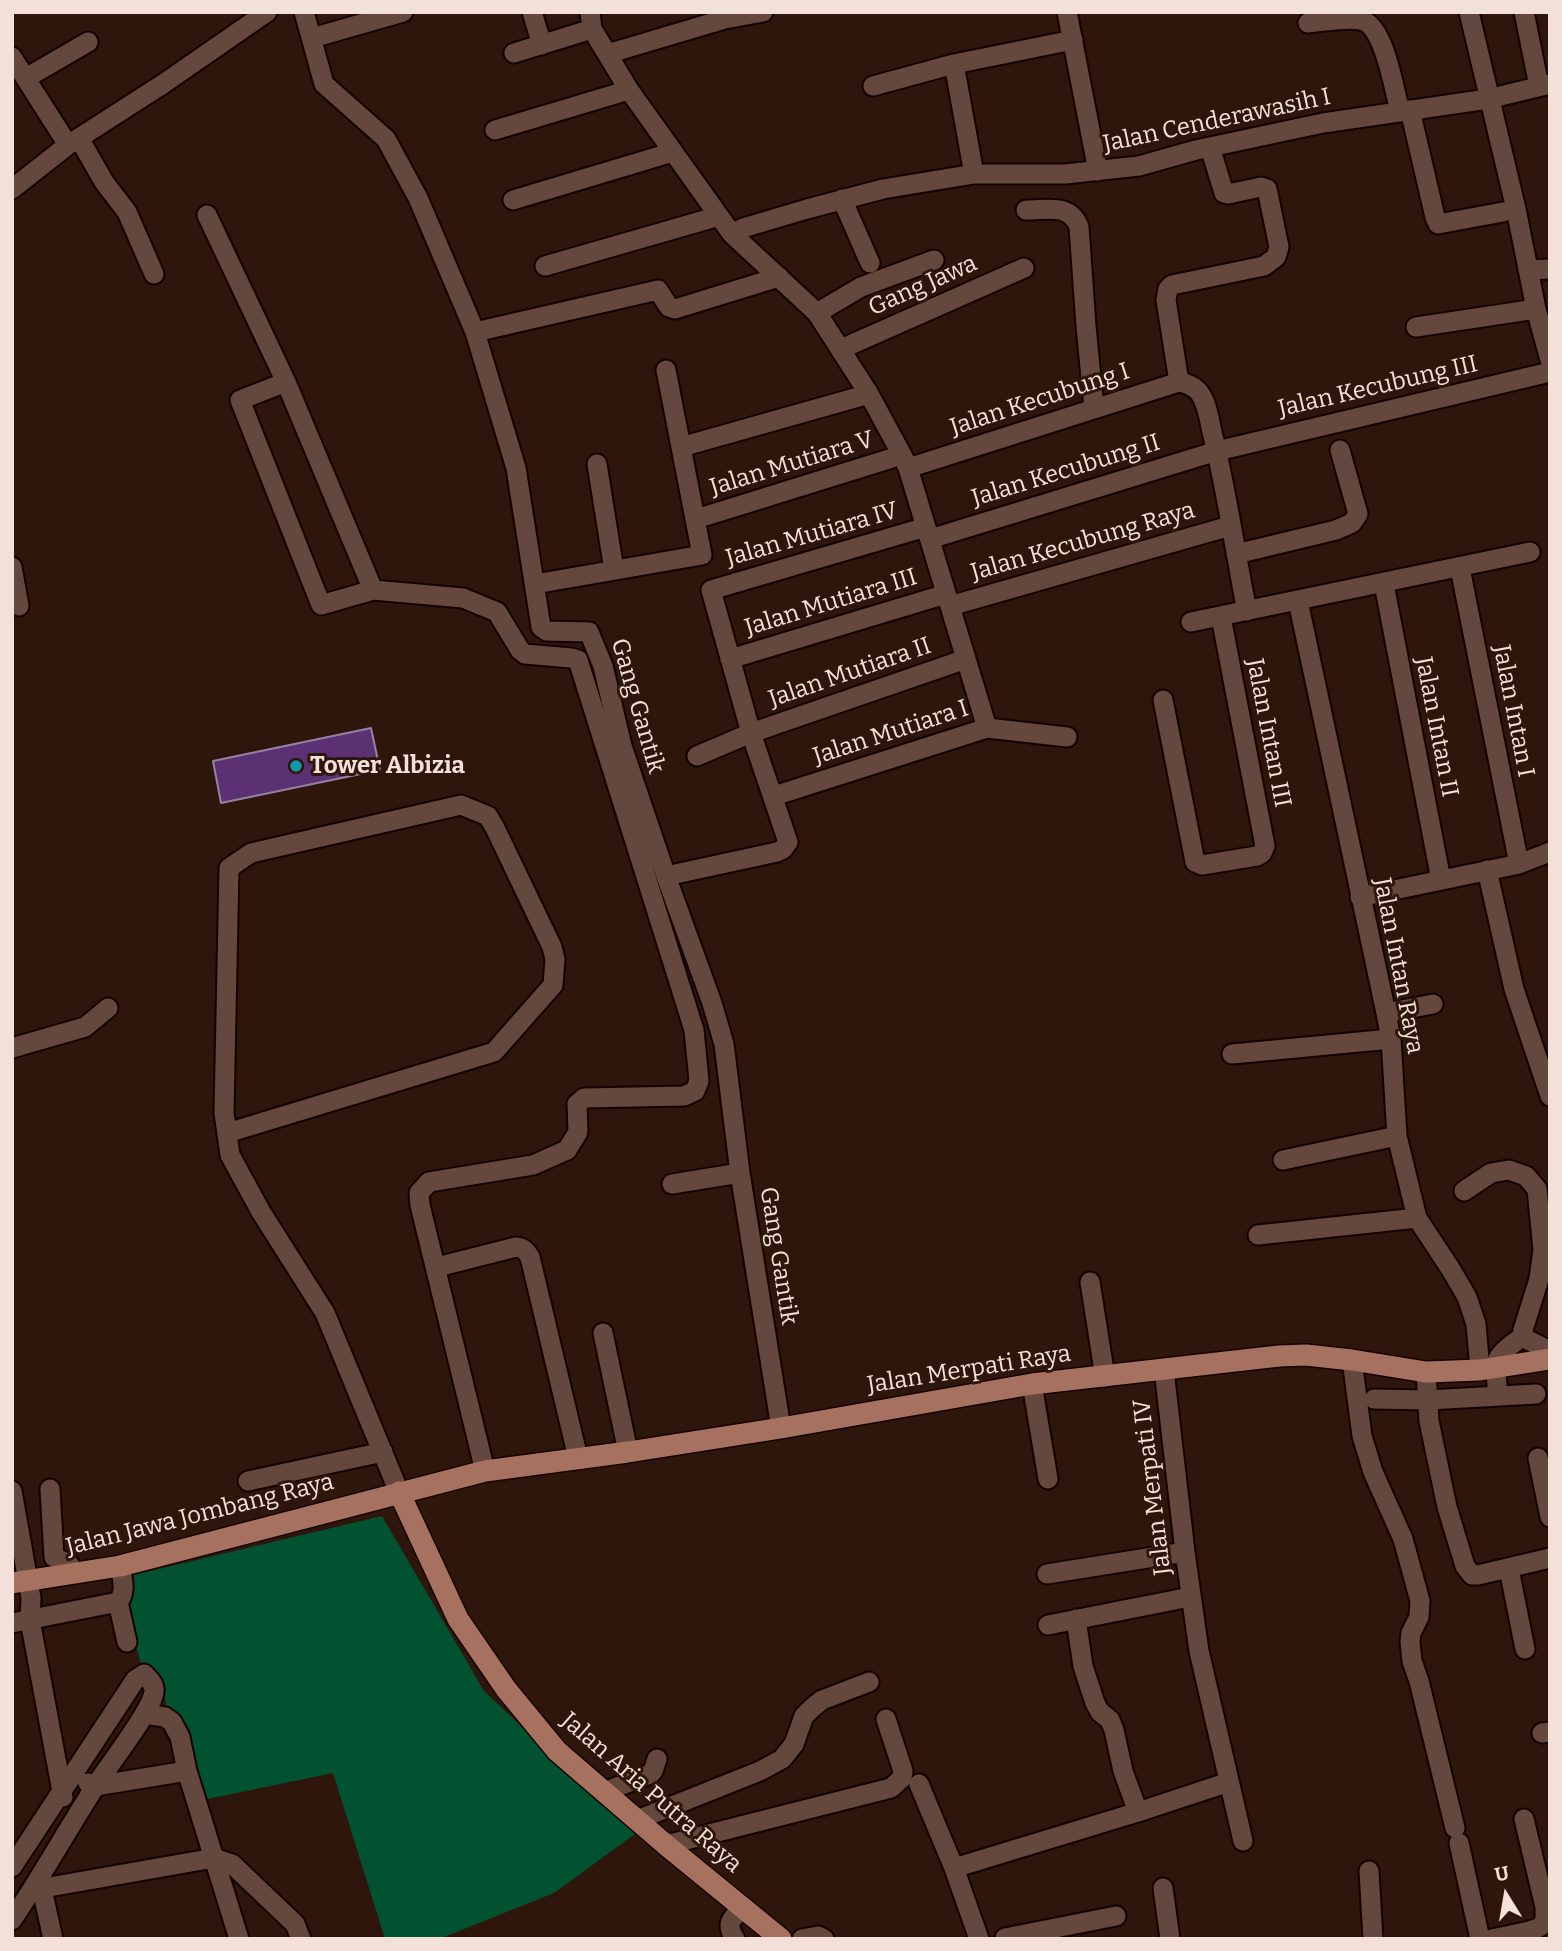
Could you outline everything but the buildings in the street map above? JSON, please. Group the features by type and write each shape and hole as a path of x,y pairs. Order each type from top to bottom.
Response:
{"main road":[{"name":"Jalan Merpati Raya","path":"399,1492 485,1471 781,1428 1032,1384 1279,1356 1307,1355 1426,1372 1488,1369 1550,1359"},
{"name":"Jalan Jawa Jombang Raya","path":"24,1587 72,1573 120,1566 399,1492"},
{"name":"Jalan Aria Putra Raya","path":"399,1492 458,1619 506,1689 557,1751 781,1939"}],"street":[{"path":"12,189 74,142 163,85 267,12"},
{"name":"Gang Gantik","path":"304,12 324,84 386,139 418,198 475,332 516,468 543,630 586,632 591,635 603,666 622,746 724,1044 740,1173 781,1428"},
{"path":"532,12 542,44"},
{"path":"607,54 725,19 763,12"},
{"path":"1067,12 1098,171"},
{"path":"1469,12 1550,360"},
{"path":"1524,12 1545,85"},
{"path":"312,38 390,14"},
{"path":"1308,23 1353,19 1365,22 1376,31 1405,111 1438,224 1503,212"},
{"path":"514,53 542,44 591,20 607,54 629,90 732,234 817,313 869,394 905,462 986,728"},
{"path":"873,86 954,64 1073,40"},
{"path":"26,78 88,42"},
{"path":"12,57 127,212 154,274"},
{"path":"954,64 974,174"},
{"name":"Jalan Cenderawasih I","path":"732,234 762,222 863,193 974,174 1065,174 1139,166 1323,122 1488,99 1545,85"},
{"path":"495,130 629,90"},
{"path":"1210,147 1224,192 1228,194 1261,187 1268,192 1279,247 1276,257 1264,266 1172,285 1168,289 1166,300 1182,382 1200,394 1207,411 1247,611"},
{"path":"513,200 673,152"},
{"path":"842,199 870,262"},
{"path":"1026,210 1069,212 1076,218 1079,226 1094,408"},
{"path":"207,215 286,382 373,590"},
{"path":"545,266 719,216"},
{"path":"817,313 861,287 934,260"},
{"name":"Gang Jawa","path":"841,349 1024,268"},
{"path":"1528,270 1550,269"},
{"path":"475,332 658,290 669,307 675,309 779,277"},
{"path":"1416,327 1536,309"},
{"path":"535,584 702,555 666,370"},
{"name":"Jalan Kecubung III","path":"1217,451 1550,372"},
{"path":"286,382 240,400 321,605 373,590 463,598 497,612 525,654 578,660 694,1030 699,1081 695,1091 684,1096 584,1098 576,1104 578,1132 567,1150 533,1165 429,1182 419,1193 485,1471"},
{"name":"Jalan Kecubung I","path":"905,462 1182,382"},
{"path":"681,447 869,394"},
{"path":"1236,554 1336,530 1352,523 1358,514 1340,450"},
{"name":"Jalan Kecubung II","path":"928,533 1217,451"},
{"name":"Jalan Mutiara V","path":"696,519 905,462"},
{"path":"597,464 614,570"},
{"name":"Jalan Kecubung Raya","path":"948,600 1230,526"},
{"name":"Jalan Mutiara IV","path":"730,659 711,590 928,533"},
{"path":"1191,622 1530,552"},
{"path":"12,567 19,606"},
{"name":"Jalan Intan I","path":"1460,568 1519,864"},
{"name":"Jalan Intan II","path":"1384,584 1441,880"},
{"name":"Jalan Mutiara III","path":"730,659 948,600"},
{"name":"Jalan Intan Raya","path":"1298,601 1386,1013 1391,1039 1397,1136 1417,1218 1467,1297 1498,1396"},
{"name":"Jalan Intan III","path":"1163,700 1193,858 1198,865 1202,865 1257,856 1265,850 1265,846 1220,617"},
{"path":"666,876 783,849 788,842 751,733 730,659"},
{"name":"Jalan Mutiara II","path":"697,756 751,733 966,659"},
{"name":"Jalan Mutiara I","path":"774,796 986,728 1067,737"},
{"path":"227,1133 494,1052 553,985 555,959 552,947 488,816 461,805 251,853 229,868 224,1113 230,1155 261,1212 325,1312 399,1492"},
{"path":"1360,897 1519,864 1550,852"},
{"path":"1487,870 1514,989 1550,1097"},
{"path":"1386,1013 1433,1004"},
{"path":"12,1048 85,1027 108,1008"},
{"path":"1232,1054 1391,1039"},
{"path":"1283,1160 1397,1136"},
{"path":"1464,1191 1491,1173 1509,1170 1526,1175 1537,1189 1543,1250 1539,1279 1522,1337"},
{"path":"672,1184 740,1173"},
{"path":"1258,1235 1417,1218"},
{"path":"442,1266 516,1247 526,1251 530,1257 578,1458"},
{"path":"1090,1282 1105,1377"},
{"path":"603,1333 628,1452"},
{"path":"1522,1337 1550,1351"},
{"path":"1488,1369 1501,1353 1522,1337"},
{"path":"1352,1360 1362,1436 1373,1472 1403,1539 1420,1601 1419,1617 1411,1633 1412,1661 1457,1835 1480,1939"},
{"name":"Jalan Merpati IV","path":"1164,1370 1199,1651 1243,1841"},
{"path":"1426,1372 1431,1434 1447,1507 1465,1566 1472,1575 1550,1558"},
{"path":"1032,1384 1048,1479"},
{"path":"1374,1399 1428,1400 1536,1394"},
{"path":"248,1481 383,1452"},
{"path":"1538,1458 1550,1517"},
{"path":"50,1489 54,1557 69,1564 72,1573"},
{"path":"12,1491 28,1620 67,1783 73,1822"},
{"path":"1047,1574 1185,1552"},
{"path":"28,1620 118,1602 123,1595 120,1566"},
{"path":"1509,1569 1525,1650"},
{"path":"1048,1625 1191,1598"},
{"path":"118,1602 127,1642"},
{"path":"1076,1619 1083,1666 1095,1703 1100,1712 1110,1720 1114,1730 1123,1771 1138,1812"},
{"path":"12,1867 135,1679 144,1674 152,1681 154,1692 144,1714 73,1822 37,1890 12,1920"},
{"path":"637,1820 760,1771 782,1759 794,1744 804,1716 812,1707 822,1700 869,1682"},
{"path":"144,1714 165,1717 172,1722 180,1737 187,1771 239,1939"},
{"path":"666,1845 891,1788 902,1778 903,1771 886,1719"},
{"path":"604,1792 650,1774 657,1759"},
{"path":"67,1783 96,1786 187,1771"},
{"path":"954,1868 1228,1782"},
{"path":"919,1784 954,1868 979,1939"},
{"path":"1492,1939 1536,1929 1543,1925 1545,1919 1545,1907 1524,1819"},
{"path":"37,1890 214,1858 232,1864 295,1924 301,1939"},
{"path":"1369,1871 1373,1939"},
{"path":"1163,1888 1170,1939"},
{"path":"37,1890 53,1939"},
{"path":"735,1939 729,1930 730,1923 743,1908"},
{"path":"1004,1938 1116,1916"},
{"path":"802,1939 818,1936 824,1939"}],"green space":[{"path":"382,1516 484,1691 635,1834 554,1893 439,1939 385,1939 333,1773 188,1803 164,1695 151,1699 117,1579"}],"place":[{"name":"Tower Albizia","path":"296,766"}]}
